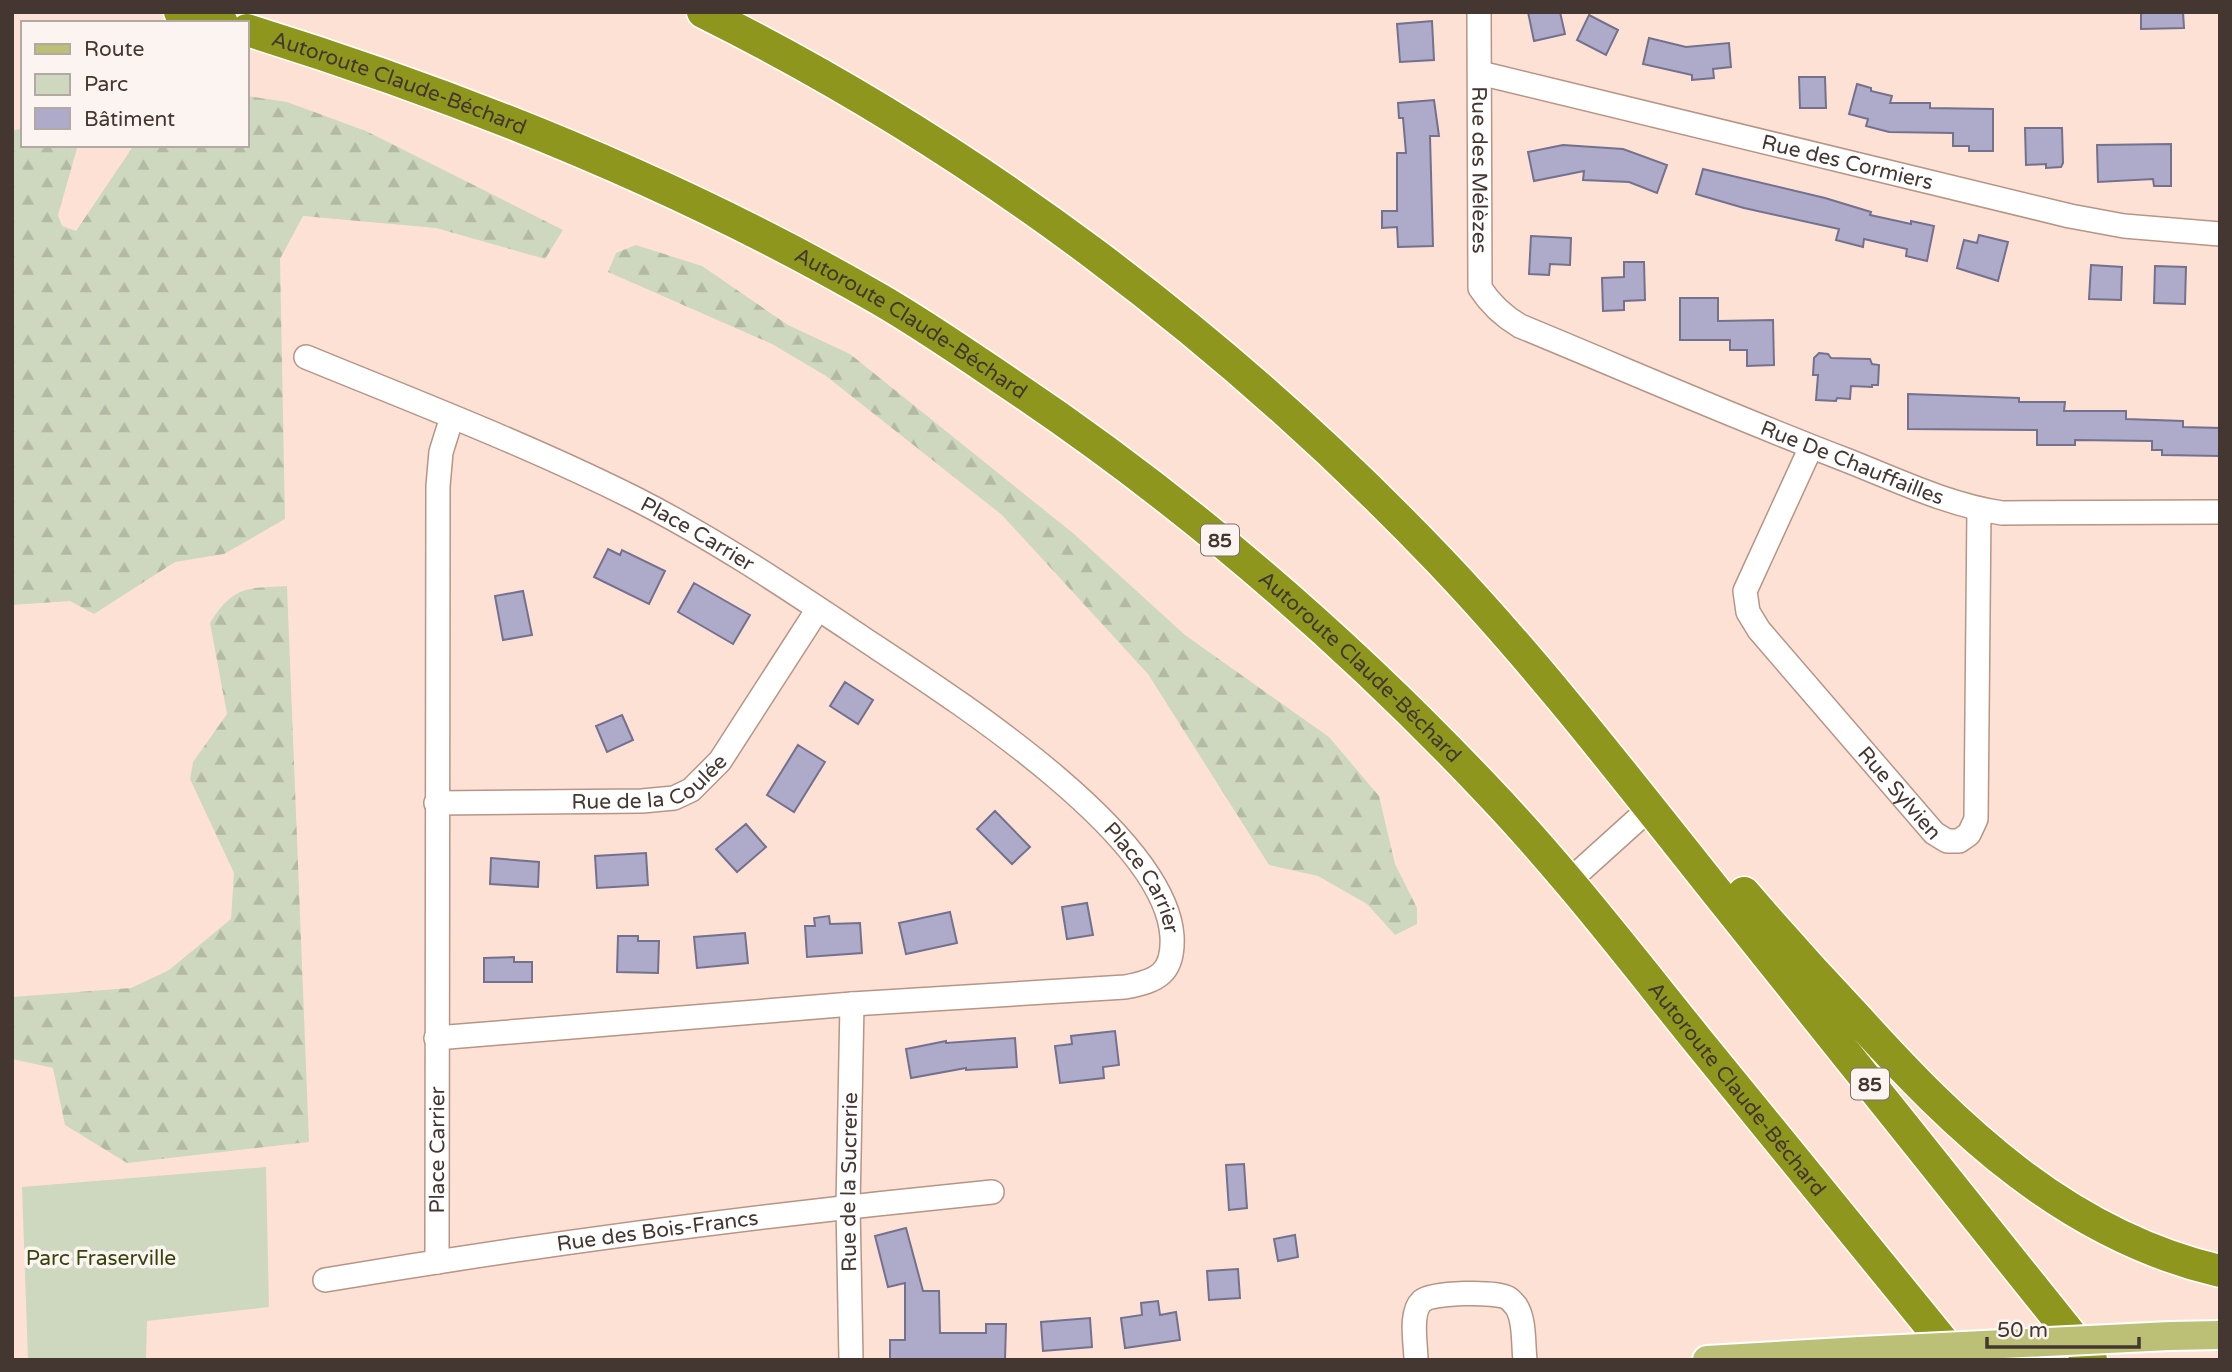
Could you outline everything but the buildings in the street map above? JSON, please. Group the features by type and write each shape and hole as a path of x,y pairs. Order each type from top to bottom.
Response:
{"highway":[{"path":"180,12 214,21"},
{"name":"85","path":"703,12 808,68 911,128 1044,216 1234,366 1378,498 1500,627 1650,808 2091,1360"},
{"name":"Autoroute Claude-Béchard","path":"248,30 352,62 451,98 587,153 722,215 882,301 960,349 1139,475 1287,597 1429,730 1496,799 1568,882 1958,1360"},
{"path":"1430,551 1509,625 1577,695 1768,920 1903,1069 1977,1140 2042,1191 2098,1224 2171,1256 2220,1271"},
{"path":"1812,1182 1943,1360"},
{"path":"1969,1208 2104,1360"}],"main road":[{"path":"1707,1360 2220,1335"}],"street":[{"name":"Rue des Mélèzes","path":"1479,12 1480,288 1490,304 1504,317"},
{"name":"Rue des Cormiers","path":"1480,73 2070,216 2124,226 2220,234"},
{"name":"Rue De Chauffailles","path":"1504,317 1811,447 1948,500 1979,509 2002,513 2220,512"},
{"name":"Place Carrier","path":"306,357 573,469 646,505 757,568 818,608 932,684 1070,789 1120,837 1138,860 1159,895 1168,914 1171,929 1172,943 1167,968 1152,981 1141,984 852,1004 436,1038"},
{"name":"Place Carrier","path":"437,1262 438,469 452,417"},
{"name":"Rue Sylvien","path":"1811,447 1745,591 1748,611 1759,630 1855,742 1934,833 1947,841 1959,841 1969,834 1976,819 1979,509"},
{"name":"Rue de la Coulée","path":"436,803 642,801 674,798 691,790 720,761 818,608"},
{"path":"1568,882 1650,808"},
{"name":"Rue de la Sucrerie","path":"851,1360 848,1206 852,1004"},
{"name":"Rue des Bois-Francs","path":"325,1280 437,1262 848,1206 992,1192"},
{"path":"1416,1360 1415,1325 1417,1310 1422,1301 1434,1296 1494,1294 1507,1297 1515,1305 1520,1316 1525,1360"}],"green space":[{"path":"248,96 287,102 366,131 563,230 545,259 436,228 303,216 280,259 285,519 224,554 175,562 94,614 70,601 12,605 12,131 21,129 21,147 77,147 58,215 62,226 76,231 133,147 248,147"},
{"path":"636,245 702,266 788,325 850,354 1074,534 1185,635 1329,737 1379,796 1395,864 1417,908 1417,924 1395,935 1367,904 1318,876 1269,865 1148,674 1002,515 826,376 772,344 608,272 616,253"},
{"path":"287,586 309,1142 127,1163 65,1125 53,1068 12,1059 12,997 131,988 169,970 231,919 234,873 190,779 193,762 227,714 210,623 226,602 242,591"},
{"name":"Parc Fraserville","path":"266,1167 269,1307 147,1321 146,1360 28,1360 22,1187"}]}
